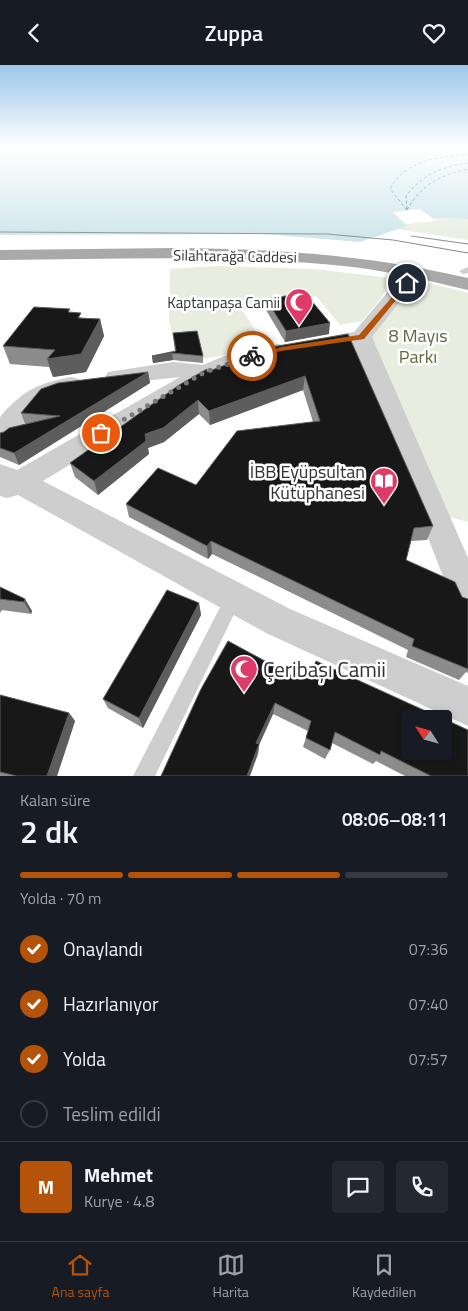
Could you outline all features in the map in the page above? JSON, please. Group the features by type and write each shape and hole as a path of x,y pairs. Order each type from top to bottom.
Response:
{"main road":[{"name":"Silahtarağa Caddesi","path":"0,245 295,247 392,258 467,274"},
{"name":"Silahtarağa Caddesi","path":"0,255 270,255 349,262 414,272 467,274"}],"street":[{"path":"6,482 205,372 232,361 281,349 361,337 414,272"},
{"path":"361,337 468,597"},
{"path":"0,435 36,394 56,386 173,369 205,372"},
{"path":"6,482 278,621 468,706"}],"lane":[{"path":"144,776 234,598"}],"green space":[{"path":"432,218 468,219 468,240 397,229 407,224 436,221"},
{"path":"217,266 314,269 391,278 382,297 362,321 340,325 316,296 242,310 263,342 226,355 179,363 169,321 170,269"},
{"name":"8 Mayıs Parkı","path":"414,279 468,293 468,522 446,516 356,335"}],"water":[{"path":"0,181 468,181 468,219 432,218 420,209 393,212 407,226 360,242 264,234 0,235"}],"building":[{"path":"305,293 330,323 286,331 266,299"},
{"path":"34,307 70,309 68,312 81,313 78,318 100,319 81,354 47,359 55,350 3,346"},
{"path":"197,331 203,356 172,353 152,356 176,351 173,333"},
{"path":"348,334 433,526 414,528 406,560 455,582 462,597 468,599 468,669 412,646 414,639 211,541 207,546 126,504 158,468 196,485 237,431 320,421 305,376 209,411 198,400 163,428 145,434 146,441 94,481 70,463 179,385 207,369 207,372 272,347"},
{"path":"148,372 14,453 0,448 0,433 9,428 60,416 21,413 41,389 58,383"},
{"path":"0,587 25,599 24,602 0,599"},
{"path":"167,590 199,603 139,718 103,699"},
{"path":"228,641 298,679 300,675 309,679 316,661 423,710 402,710 402,760 452,760 452,723 468,730 468,776 431,776 381,751 380,755 335,732 330,750 306,738 311,721 275,703 256,743 259,744 247,776 161,776 201,689"},
{"path":"0,695 69,713 47,776 17,776 0,772"}],"ferry route":[{"path":"395,181 390,189 407,210 412,201 434,181"},
{"path":"407,209 406,196 420,181"}],"tram line":[{"path":"0,232 327,234 393,240 468,253"},
{"path":"411,236 468,244"}],"way so far":[{"path":"101,433 183,383 232,361 252,356"}],"place":[{"name":"Kaptanpaşa Camii","path":"299,326"},
{"name":"İBB Eyüpsultan Kütüphanesi","path":"384,505"},
{"name":"Çeribaşı Camii","path":"244,693"}],"route":[{"path":"252,356 281,349 361,337 407,283"}]}
